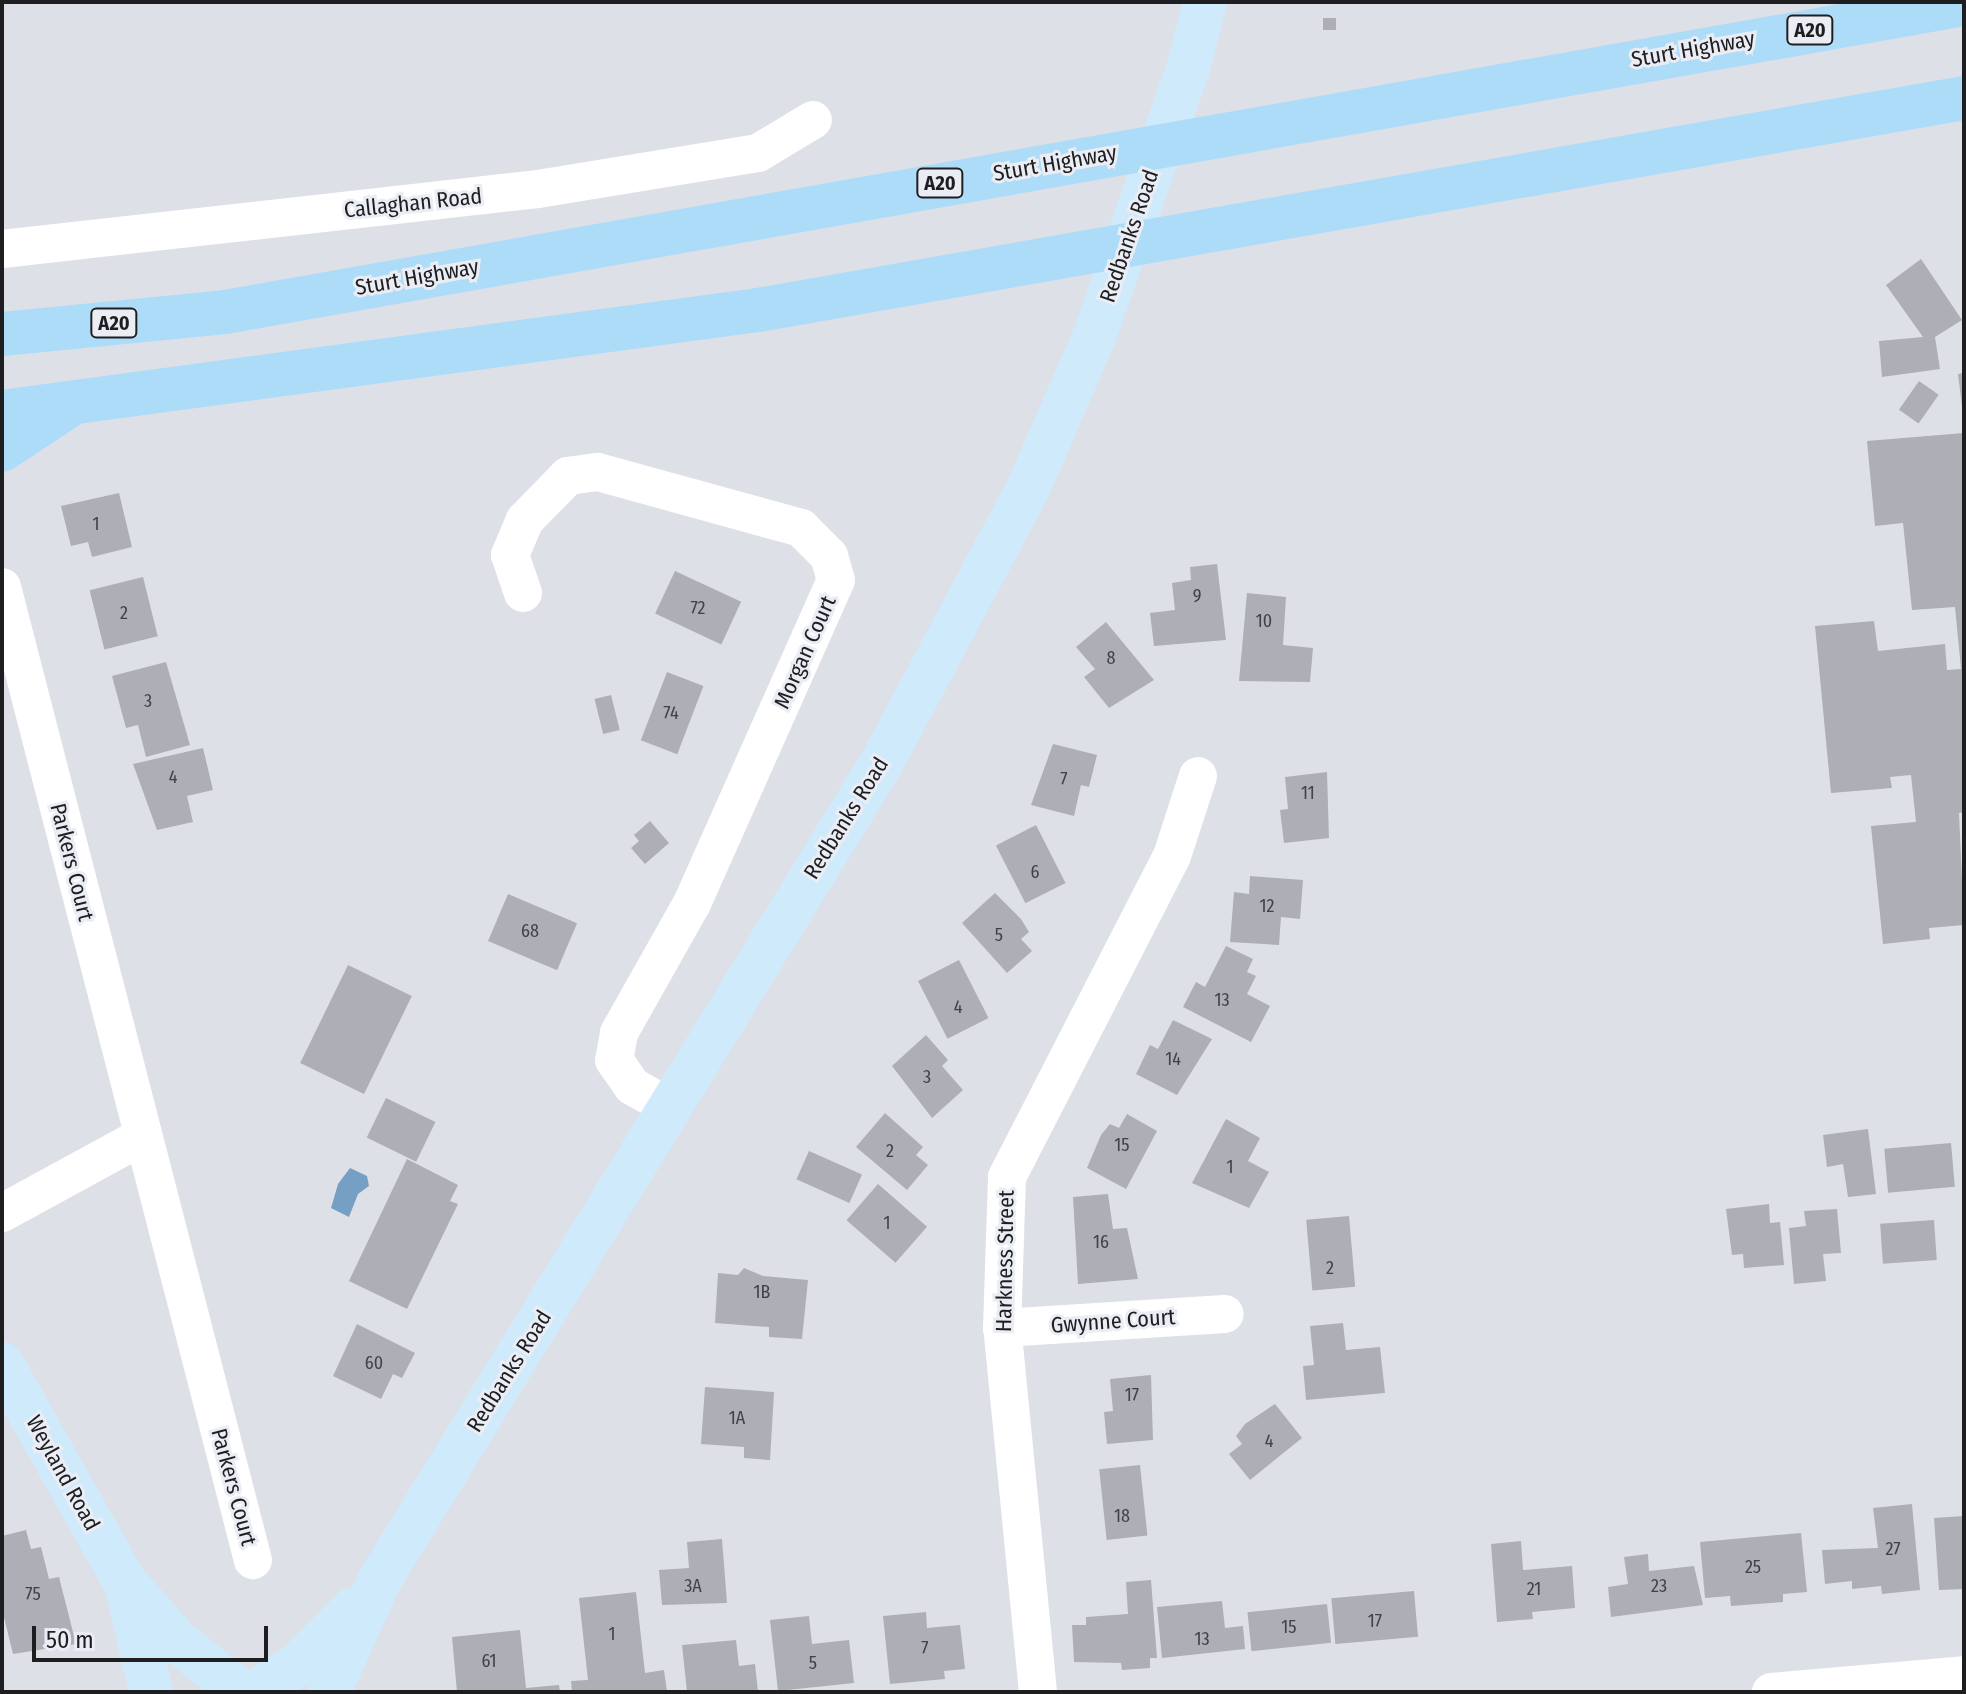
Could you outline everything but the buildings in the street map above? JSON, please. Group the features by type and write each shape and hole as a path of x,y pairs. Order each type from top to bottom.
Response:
{"highway":[{"path":"1655,55 1855,2"},
{"name":"Sturt Highway","path":"2,334 225,312 1655,55 1964,4"},
{"path":"2,412 758,310 1964,98"},
{"path":"2,450 72,404"}],"main road":[{"name":"Redbanks Road","path":"329,1692 379,1581 667,1106 882,762 1027,491 1094,337 1189,65 1205,2"},
{"name":"Weyland Road","path":"2,1364 125,1582 177,1641 249,1689"},
{"name":"Redbanks Road","path":"249,1689 322,1645 379,1581"},
{"name":"Weyland Road","path":"125,1582 151,1692"},
{"path":"188,1692 249,1689"}],"street":[{"name":"Callaghan Road","path":"2,249 569,184 758,153 813,120"},
{"name":"Morgan Court","path":"523,593 510,555 525,520 568,476 598,472 801,528 817,540 833,568 831,597 691,905 619,1033 614,1060 632,1086 667,1106"},
{"name":"Parkers Court","path":"2,587 253,1560"},
{"name":"Harkness Street","path":"1038,1692 1002,1328 1007,1177 1172,856 1198,776"},
{"path":"2,1213 143,1136"},
{"name":"Gwynne Court","path":"1002,1328 1225,1314"},
{"path":"1771,1692 1964,1675"}],"water":[{"path":"350,1168 367,1176 369,1186 358,1194 349,1217 331,1208 338,1184"}]}
